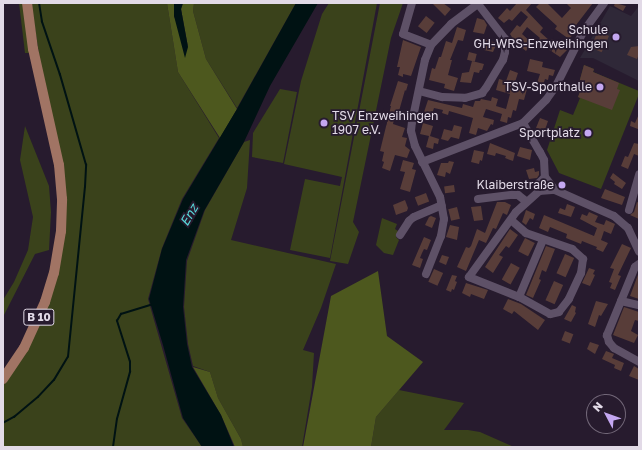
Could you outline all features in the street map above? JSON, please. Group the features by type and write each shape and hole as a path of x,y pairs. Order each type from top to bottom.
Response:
{"main road":[{"name":"B 10","path":"3,379 24,348 45,302 54,273 61,231 62,199 59,165 34,49 27,3"}],"street":[{"path":"412,3 403,34 431,45"},
{"path":"419,91 442,97 465,98 478,95 486,88 503,60 505,52 505,39 479,3 451,24 431,45 425,60 411,131 415,146 440,197 442,205 444,227 426,274"},
{"path":"422,162 523,123 553,91 583,32 604,3"},
{"path":"523,123 544,160 545,177 555,190"},
{"path":"629,210 639,174"},
{"path":"539,191 537,186 545,177"},
{"path":"511,220 526,234 565,246 578,253 583,259 581,273 569,299 559,312 555,314 540,310 519,297 469,277 511,220 539,191 555,190 614,216 628,228 639,251"},
{"path":"478,199 513,194 518,195 527,202"},
{"path":"400,235 414,216 442,205"},
{"path":"519,297 543,240"},
{"path":"639,264 635,267 607,335 614,348 639,362"},
{"path":"621,301 639,305"}],"shaded area":[{"name":"Schule GH-WRS-Enzweihingen","path":"610,6 631,16 639,6 639,81 593,58 580,58"}],"green space":[{"path":"19,3 24,3 31,53 25,53"},
{"path":"31,3 167,3 178,72 219,138 182,199 162,248 148,299 182,418 202,447 3,447 3,382 34,333 64,213"},
{"path":"167,3 174,3 174,16 188,47 181,9 183,3 194,3 193,11 206,59 237,109 220,138 178,72"},
{"path":"194,3 296,3 237,108 206,59 193,11"},
{"name":"TSV Enzweihingen 1907 e.V.","path":"329,3 377,3 330,258 290,250 305,179 340,186 342,177 284,164 301,81 322,14"},
{"path":"380,3 403,3 391,38 353,222 359,232 348,264 330,261"},
{"name":"Sportplatz","path":"584,65 594,69 593,72 639,91 601,189 559,173 547,150 560,110 573,115 580,98 578,97 583,84 579,83"},
{"path":"280,89 297,92 283,163 252,157 253,133"},
{"path":"25,126 49,186 51,212 49,250 35,254 3,317 3,300 14,282 28,250 33,217 20,160"},
{"path":"250,140 247,188 231,240 336,264 321,308 303,350 314,353 312,387 302,447 243,447 241,439 218,398 210,372 193,366 188,344 184,307 187,261 205,210 244,142"},
{"path":"382,218 397,224 395,229 398,231 396,237 399,240 393,255 384,253 376,245"},
{"path":"378,271 387,336 423,362 376,417 371,447 303,447 331,296"},
{"path":"193,367 210,372 218,398 241,439 243,447 235,447 221,415"},
{"path":"399,390 464,403 444,430 468,430 480,432 514,447 371,447 376,417"}],"water":[{"path":"174,3 183,3 181,9 188,47 185,58 174,16"},
{"name":"Enz","path":"296,3 318,3 270,86 244,142 204,211 186,260 183,307 187,344 192,367 221,415 234,447 202,447 183,418 149,299 162,249 183,199 237,109"}],"building":[{"path":"432,3 443,3 451,9 445,16"},
{"path":"517,3 532,3 526,10 543,28 540,32 550,41 552,39 567,50 560,57 545,47 544,48 537,42 540,38 527,27 522,34 532,43 526,51 515,42 510,34 517,25 520,27 528,17 521,11 512,21 509,19 504,23 498,18 507,8 510,11"},
{"path":"540,3 547,3 562,18 571,8 566,3 593,3 573,29 576,31 569,39 555,29 557,26 536,7"},
{"path":"615,3 626,6 623,11 614,6"},
{"path":"426,16 435,23 427,33 418,26"},
{"path":"477,18 484,20 487,25 484,34 473,32"},
{"path":"457,27 466,30 463,41 458,40 450,60 452,60 448,75 458,78 454,91 444,88 445,84 429,80 432,68 435,69 446,41 452,43"},
{"path":"598,31 609,36 602,52 591,47"},
{"path":"403,40 421,47 411,76 403,74 403,77 398,75 400,67 397,67"},
{"path":"486,40 497,43 493,52 484,50"},
{"path":"639,46 639,54 637,59 627,55 631,47"},
{"path":"469,52 477,54 475,62 467,60"},
{"path":"530,59 543,62 542,67 555,70 553,76 549,75 548,80 545,79 543,85 537,83 540,74 527,71"},
{"path":"472,61 484,64 482,70 480,70 479,73 474,72 471,83 460,82 462,73 469,72"},
{"name":"TSV-Sporthalle","path":"584,65 594,69 593,72 619,83 617,89 620,90 612,110 578,97 583,84 579,83"},
{"path":"510,70 518,73 514,85 527,89 524,100 519,99 516,111 513,110 511,118 508,117 507,123 500,121 502,114 486,109 483,117 494,120 493,125 491,124 487,131 478,128 476,135 469,133 473,118 449,111 448,115 442,113 443,110 434,108 432,114 424,112 428,100 462,108 463,104 473,107 475,101 480,101 481,99 491,101 492,97 498,99 496,106 506,109 510,94 496,90 499,79 506,81"},
{"path":"398,81 408,84 399,111 405,112 404,117 395,114 393,124 405,128 402,137 407,138 405,146 410,150 407,158 395,155 390,171 382,168 384,162 382,161 384,152 380,151 390,106"},
{"path":"533,82 540,84 538,91 531,89"},
{"path":"639,114 638,129 630,126 631,121 635,123"},
{"path":"540,118 548,121 545,130 536,128"},
{"path":"423,123 433,126 430,136 439,139 438,144 434,143 433,149 426,147 429,136 420,134"},
{"path":"454,125 462,127 459,139 451,137 448,141 441,139 444,129 452,131"},
{"path":"490,143 515,153 513,161 505,158 506,156 496,153 495,156 487,154"},
{"path":"634,143 639,144 639,156 634,154 628,169 621,166 625,156 628,157"},
{"path":"520,147 532,150 530,160 517,156"},
{"path":"474,150 484,152 482,161 480,160 479,164 471,162"},
{"path":"403,160 414,163 412,169 416,170 410,192 400,189 405,172 400,171"},
{"path":"449,161 454,162 450,174 446,172 445,177 437,175 441,163 448,163"},
{"path":"534,168 535,172 539,171 539,175 537,178 529,179 526,170"},
{"path":"613,173 626,183 622,189 614,184 615,182 610,178"},
{"path":"454,185 455,192 445,193 444,186"},
{"path":"605,189 625,197 622,205 601,198"},
{"path":"426,193 429,201 418,206 415,197"},
{"path":"405,200 408,208 407,211 396,215 393,205"},
{"path":"497,202 505,202 511,205 507,215 503,213 496,229 493,228 486,243 479,240 466,271 457,267 466,247 469,248 471,246 477,229 485,233"},
{"path":"637,202 639,203 639,219 630,215 634,212"},
{"path":"567,204 575,207 571,217 558,213 560,208 565,210"},
{"path":"481,206 483,220 474,221 471,207"},
{"path":"457,207 460,219 451,221 448,209"},
{"path":"526,210 535,214 533,220 530,218 526,225 522,222"},
{"path":"589,212 598,216 595,222 604,225 606,220 615,224 611,234 604,231 601,240 608,243 603,252 596,249 597,247 582,241 581,244 566,238 567,234 550,227 548,232 539,228 544,215 594,236 597,228 580,219 582,214 587,216"},
{"path":"431,216 436,218 432,228 425,225"},
{"path":"450,225 459,227 457,240 446,237"},
{"path":"510,229 518,235 509,248 506,246 499,255 503,257 493,273 485,267"},
{"path":"424,237 431,240 427,250 424,249 420,258 423,259 420,268 412,265"},
{"path":"525,238 535,243 528,256 518,251"},
{"path":"622,244 631,248 618,275 621,276 615,290 610,288 612,283 609,282 614,269 610,268"},
{"path":"546,246 555,249 546,272 542,270 539,279 541,280 533,298 526,295"},
{"path":"565,254 574,258 566,277 556,273"},
{"path":"442,255 449,257 446,265 439,262"},
{"path":"511,263 520,268 511,284 502,280"},
{"path":"589,268 595,270 593,274 595,275 590,286 582,283"},
{"path":"434,269 443,273 437,286 428,282"},
{"path":"639,272 639,299 630,296"},
{"path":"452,275 457,276 455,281 457,282 454,290 452,289 451,292 446,290"},
{"path":"554,281 563,285 555,304 545,300"},
{"path":"466,283 488,290 484,299 471,294 470,297 462,293"},
{"path":"508,299 521,304 545,320 538,330 514,311 512,314 503,309"},
{"path":"596,301 608,304 601,316 599,315 595,327 588,324"},
{"path":"572,305 576,307 576,313 571,322 564,319"},
{"path":"624,307 639,312 639,321 635,320 631,331 638,335 634,343 613,335"},
{"path":"565,331 573,334 570,344 561,340"},
{"path":"590,342 599,345 595,354 587,349"},
{"path":"606,351 614,354 612,358 624,363 621,371 614,368 615,365 602,359"},
{"path":"634,366 639,369 639,380 629,376"}],"waterway":[{"path":"3,423 14,417 38,397 54,380 68,357 85,187 86,165 60,75 42,22 39,3"},
{"path":"113,447 117,419 130,372 130,362 117,321 121,314 151,305"}],"place":[{"name":"Schule GH-WRS-Enzweihingen","path":"616,37"},
{"name":"TSV-Sporthalle","path":"600,87"},
{"name":"TSV Enzweihingen 1907 e.V.","path":"324,123"},
{"name":"Sportplatz","path":"588,133"},
{"name":"Klaiberstraße","path":"562,185"}]}
